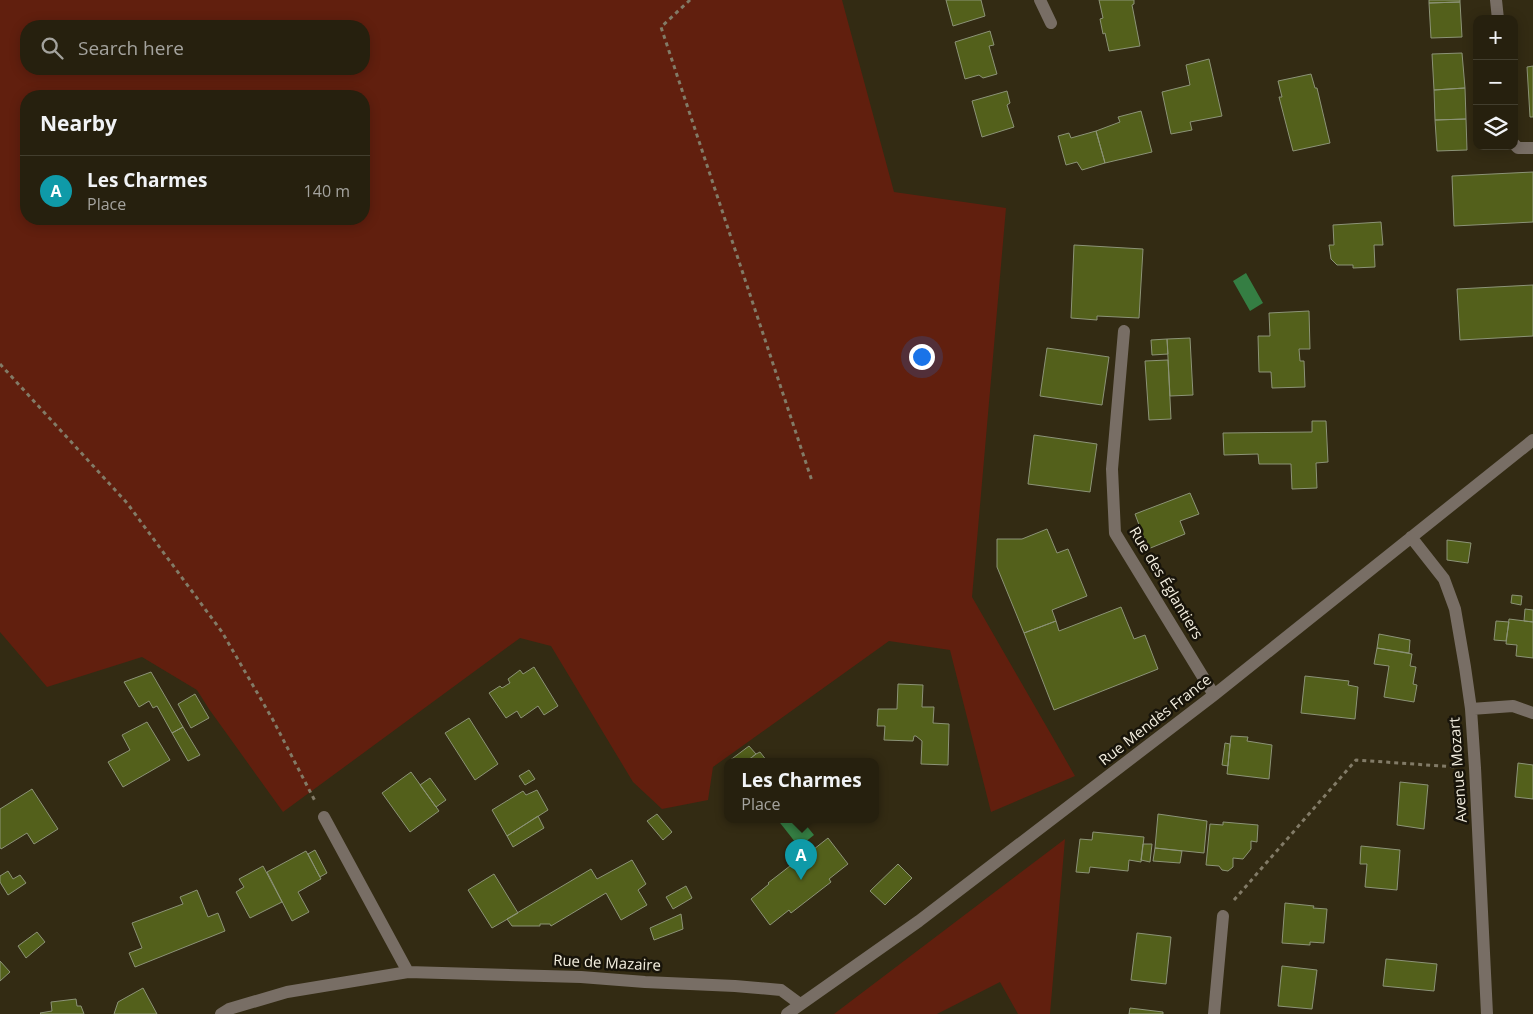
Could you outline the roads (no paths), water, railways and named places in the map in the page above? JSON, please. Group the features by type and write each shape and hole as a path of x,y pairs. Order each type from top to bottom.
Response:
{"street":[{"path":"1040,0 1051,23"},
{"path":"1496,0 1498,15"},
{"path":"1518,148 1533,148"},
{"name":"Rue des Églantiers","path":"1124,331 1112,469 1115,533 1214,695"},
{"name":"Rue Mendès France","path":"787,1014 919,921 1214,695 1533,440"},
{"name":"Avenue Mozart","path":"1411,538 1444,580 1455,609 1466,667 1471,709 1487,1014"},
{"path":"1471,709 1513,706 1533,713"},
{"path":"324,817 408,972"},
{"path":"1214,1014 1223,916"},
{"name":"Rue de Mazaire","path":"221,1014 288,992 408,972 581,977 735,986 781,990 800,1004"}],"place":[{"name":"Les Charmes","path":"801,880"}]}
